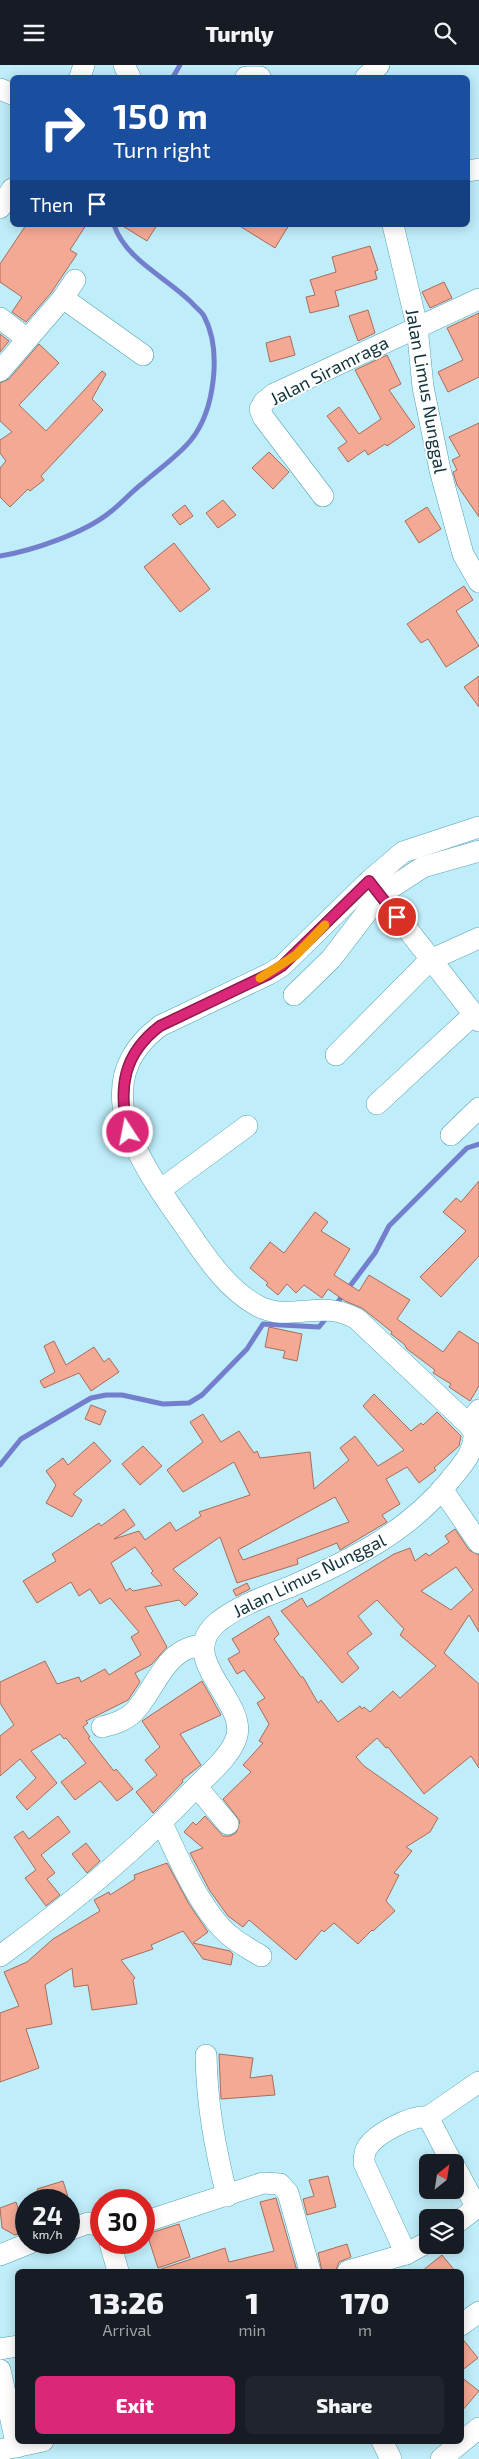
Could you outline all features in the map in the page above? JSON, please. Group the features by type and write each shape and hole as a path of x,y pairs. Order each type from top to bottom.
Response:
{"street":[{"path":"368,75 379,65"},
{"path":"0,208 10,192"},
{"name":"Jalan Limus Nunggal","path":"393,227 417,326 422,387 442,479 463,554 479,582"},
{"path":"0,371 69,289 143,355"},
{"path":"417,326 479,299"},
{"path":"0,319 27,339"},
{"name":"Jalan Siramraga","path":"323,496 263,417 260,409 262,405 274,394 417,326"},
{"name":"Jalan Limus Nunggal","path":"204,1645 208,1632 220,1620 324,1572 396,1532 420,1513 442,1489 470,1453 474,1440 475,1425 366,1327 347,1314 322,1309 269,1312 243,1297 206,1256 160,1190 128,1132 123,1110 125,1074 135,1051 145,1037 160,1026 282,966 375,888 404,852 479,827"},
{"path":"294,995 331,959 375,888 418,870 479,851"},
{"path":"375,888 476,1018 377,1104"},
{"path":"336,1055 430,960 479,938"},
{"path":"451,1135 479,1108"},
{"path":"160,1190 247,1126"},
{"path":"442,1489 479,1543"},
{"path":"0,1956 111,1868 162,1823 231,1748 238,1732 235,1716 211,1673 204,1645 192,1646 177,1654 164,1667 133,1713 125,1719 102,1727"},
{"path":"196,1787 228,1824"},
{"path":"162,1823 191,1881 218,1924 229,1935 261,1956"},
{"path":"206,2055 207,2091 212,2134 227,2197"},
{"path":"406,2254 364,2163 366,2149 376,2137 416,2117 428,2117 479,2082"},
{"path":"428,2117 447,2154"},
{"path":"155,2219 227,2197 263,2183 274,2183 284,2186 309,2269"},
{"path":"464,2183 478,2207 464,2218"},
{"path":"355,2269 406,2254 419,2247"},
{"path":"0,2255 15,2249"},
{"path":"113,2254 117,2269"},
{"path":"464,2323 479,2312"},
{"path":"0,2349 15,2346"},
{"path":"0,2370 9,2448 28,2444"},
{"path":"464,2440 479,2428"},
{"path":"384,2444 391,2459"},
{"path":"441,2459 459,2444"}],"building":[{"path":"25,227 85,227 70,250 77,254 51,293 26,322 12,312 22,297 0,282 0,264"},
{"path":"124,227 156,227 147,241"},
{"path":"241,227 288,227 275,248"},
{"path":"370,246 378,270 375,271 377,279 335,291 339,306 310,313 306,297 315,295 310,280 336,272 332,257"},
{"path":"444,282 452,298 430,308 422,292"},
{"path":"368,310 375,333 358,341 349,316"},
{"path":"479,313 479,377 448,392 438,372 463,360 447,328"},
{"path":"0,334 9,341 0,352"},
{"path":"290,336 295,355 270,362 266,343"},
{"path":"39,344 59,363 19,405 46,431 102,371 106,374 92,399 103,410 41,476 44,480 30,491 28,489 10,507 0,497 0,468 6,461 0,453 0,440 12,432 0,421 0,383 9,379"},
{"path":"387,355 401,384 389,390 415,427 387,446 385,444 368,455 365,450 348,462 338,448 347,442 327,416 339,407 359,434 381,419 355,370"},
{"path":"479,423 479,517 457,485 453,472 457,470 452,460 460,456 449,437"},
{"path":"269,452 289,472 273,489 252,468"},
{"path":"223,500 236,515 218,528 206,513"},
{"path":"185,505 193,516 180,525 172,515"},
{"path":"427,507 441,529 419,543 405,521"},
{"path":"174,543 210,589 180,612 144,567"},
{"path":"464,586 473,600 456,611 479,646 446,667 428,639 421,643 407,624"},
{"path":"479,676 479,707 464,687"},
{"path":"479,1181 479,1256 441,1297 420,1277 466,1231 443,1212 456,1198 461,1202"},
{"path":"315,1212 328,1222 321,1231 350,1249 334,1275 359,1291 369,1275 410,1300 397,1319 443,1352 459,1331 479,1344 479,1386 470,1401 449,1387 451,1384 433,1373 435,1370 407,1349 404,1344 391,1334 392,1332 362,1308 345,1301 328,1289 322,1298 304,1285 296,1293 287,1284 278,1295 266,1285 268,1283 250,1268 270,1242 284,1253"},
{"path":"269,1327 302,1334 297,1361 283,1358 285,1351 265,1347"},
{"path":"54,1341 66,1365 94,1347 104,1362 109,1358 119,1372 91,1391 79,1373 44,1388 40,1381 55,1372 44,1346"},
{"path":"374,1394 411,1431 421,1423 423,1425 437,1412 461,1436 459,1446 434,1468 436,1470 419,1483 407,1467 386,1479 400,1504 382,1515 387,1522 340,1550 337,1543 297,1559 298,1564 237,1583 220,1537 173,1569 198,1594 185,1606 179,1600 145,1607 167,1647 151,1665 135,1673 140,1682 128,1700 86,1721 88,1723 83,1727 90,1737 88,1738 114,1771 116,1769 133,1789 117,1801 100,1781 75,1800 61,1782 86,1763 66,1738 64,1739 60,1734 31,1751 57,1783 27,1810 16,1797 36,1778 20,1759 0,1776 0,1736 14,1725 0,1703 0,1682 45,1661 57,1684 79,1677 81,1682 105,1669 109,1675 141,1655 131,1637 139,1632 110,1598 100,1604 90,1589 79,1596 71,1582 37,1603 23,1581 56,1561 52,1554 99,1523 101,1526 124,1509 135,1525 114,1539 139,1531 145,1540 170,1522 176,1531 201,1516 199,1512 250,1495 234,1462 183,1492 167,1470 203,1442 190,1422 203,1414 221,1442 239,1431 254,1453 257,1451 260,1458 310,1452 314,1489 349,1460 340,1448 355,1436 378,1466 404,1450 363,1406","holes":["335,1497 349,1522 243,1560 238,1550","135,1547 153,1571 151,1573 162,1585 133,1591 130,1588 126,1591 111,1563"]},
{"path":"91,1405 106,1411 100,1425 85,1419"},
{"path":"94,1442 111,1461 73,1494 82,1500 72,1517 46,1503 56,1485 46,1471 63,1458 68,1465"},
{"path":"143,1446 162,1466 140,1485 122,1464"},
{"path":"455,1529 469,1550 479,1555 479,1632 469,1615 444,1653 479,1684 479,1768 471,1756 424,1794 388,1747 386,1748 377,1738 356,1757 364,1766 438,1818 430,1832 406,1847 412,1851 394,1873 399,1875 386,1901 395,1911 358,1944 334,1923 324,1932 322,1930 296,1960 249,1920 243,1927 228,1916 210,1891 190,1853 203,1848 184,1832 193,1822 196,1825 205,1816 223,1836 230,1836 236,1833 240,1821 223,1799 251,1772 243,1765 263,1743 259,1741 269,1724 257,1703 265,1698 244,1670 237,1674 228,1659 240,1652 232,1639 269,1616 279,1634 274,1639 301,1677 303,1677 318,1703 321,1700 338,1722 360,1706 362,1709 364,1707 370,1712 393,1691 400,1698 436,1666 400,1635 404,1629 377,1600 358,1616 372,1634 347,1653 359,1668 342,1683 281,1611 302,1598 307,1607 394,1554 410,1548 415,1561 426,1553 429,1556 449,1542 445,1536","holes":["456,1567 473,1590 451,1610 421,1591"]},
{"path":"247,1583 250,1589 236,1596 233,1590"},
{"path":"202,1681 221,1715 180,1734 201,1765 182,1780 183,1782 153,1813 136,1792 157,1775 145,1760 160,1747 142,1721"},
{"path":"58,1816 70,1832 41,1855 55,1873 47,1879 60,1895 46,1906 25,1878 36,1870 14,1837 23,1831 29,1839"},
{"path":"86,1843 100,1861 87,1873 72,1854"},
{"path":"167,1863 189,1904 208,1932 193,1943 230,1951 233,1954 231,1965 203,1959 183,1931 151,1945 153,1949 121,1960 135,1978 133,1980 137,2004 92,2010 88,1985 74,1987 72,1968 45,1985 52,2024 26,2029 39,2068 0,2082 0,2013 19,2006 4,1972 27,1962 53,1939 100,1911 94,1900 109,1892 110,1895 135,1879 134,1875"},
{"path":"219,2054 253,2058 250,2078 272,2075 275,2095 221,2099"},
{"path":"328,2176 336,2207 307,2215 303,2199 314,2196 309,2180"},
{"path":"63,2181 66,2189 37,2189"},
{"path":"276,2198 296,2269 161,2269 225,2248 229,2262 274,2251 260,2202"},
{"path":"15,2202 15,2235 2,2228 0,2208"},
{"path":"179,2224 190,2257 158,2268 153,2254 155,2254 155,2232"},
{"path":"347,2244 351,2257 339,2262 336,2269 322,2269 318,2253"},
{"path":"442,2255 453,2269 424,2269"},
{"path":"464,2341 478,2358 464,2369"},
{"path":"464,2379 479,2391 464,2408"}],"waterway":[{"path":"174,75 180,65"},
{"path":"0,556 13,554 57,540 98,520 180,451 191,440 206,413 213,379 214,362 210,330 204,316 181,293 137,258 120,237 115,227"},
{"path":"334,1307 375,1253 389,1226 467,1148 479,1144"},
{"path":"0,1465 21,1439 91,1398 106,1395 122,1395 163,1404 189,1403 202,1395 247,1349 263,1324 319,1327 328,1316"}],"slow traffic":[{"path":"260,978 282,966 296,955 325,925"}],"route":[{"path":"128,1132 123,1110 125,1074 135,1051 145,1037 160,1026 282,966 296,955 369,881 397,917"}]}
